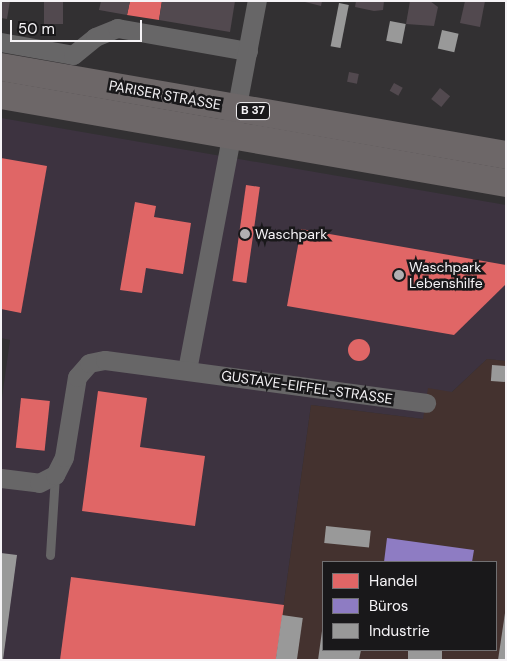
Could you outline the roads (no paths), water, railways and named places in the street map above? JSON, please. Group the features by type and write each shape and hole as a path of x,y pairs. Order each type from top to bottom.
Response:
{"main road":[{"name":"PARISER STRASSE","path":"1,67 506,155"},
{"name":"PARISER STRASSE","path":"1,95 506,182"}],"street":[{"path":"188,370 230,134 239,108 257,1"},
{"path":"1,42 73,55 96,37 116,28 248,51"},
{"name":"GUSTAVE-EIFFEL-STRASSE","path":"54,475 64,457 77,377 89,363 105,360 426,403"},
{"path":"1,478 39,482 54,475"}],"lane":[{"path":"50,555 54,475"}],"place":[{"name":"Waschpark","path":"245,234"},
{"name":"Waschpark Lebenshilfe","path":"399,275"}]}
